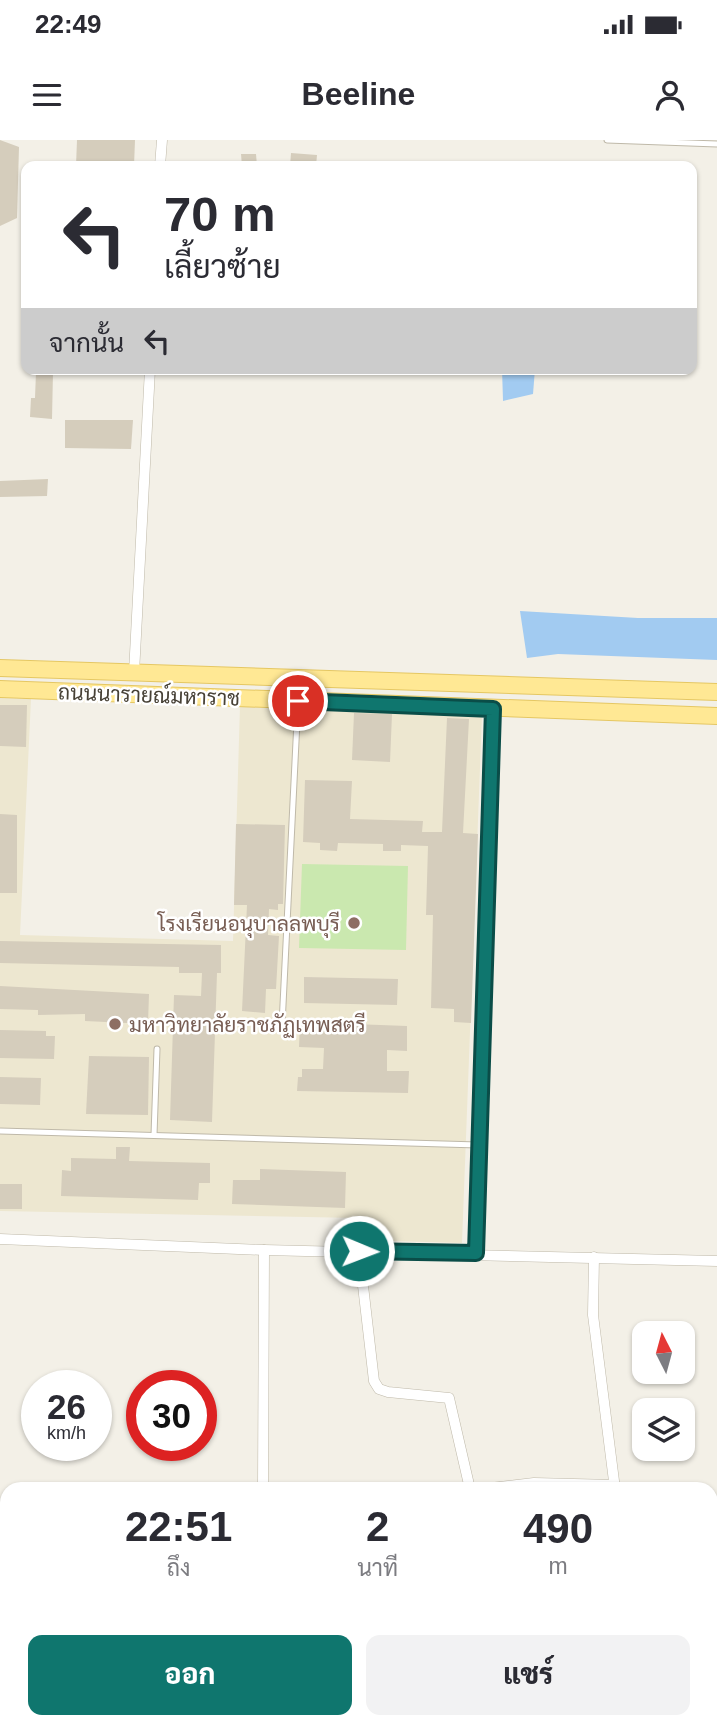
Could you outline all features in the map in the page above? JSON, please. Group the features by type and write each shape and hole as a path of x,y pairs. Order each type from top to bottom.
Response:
{"main road":[{"name":"ถนนนารายณ์มหาราช","path":"0,668 717,692"},
{"name":"ถนนนารายณ์มหาราช","path":"0,689 717,716"}],"street":[{"path":"160,161 162,140"},
{"path":"134,673 150,375"},
{"path":"476,1253 493,709"},
{"path":"0,1239 264,1250 476,1253 717,1261"},
{"path":"263,1482 264,1250"},
{"path":"359,1251 374,1381 379,1390 449,1398 468,1482"},
{"path":"594,1257 593,1315 613,1482"}],"lane":[{"path":"607,140 717,144"},
{"path":"282,1025 298,701"},
{"path":"154,1135 157,1049"},
{"path":"0,1131 478,1146"}],"shaded area":[{"path":"0,698 31,699 20,935 233,941 240,706 482,715 462,1243 357,1240 358,1218 0,1211"}],"green space":[{"path":"302,864 408,866 406,950 299,948"}],"water":[{"path":"502,375 535,375 533,394 503,401"},
{"path":"520,611 638,618 717,618 717,660 558,654 527,658"}],"building":[{"path":"0,140 19,147 17,218 0,226"},
{"path":"77,140 135,140 134,161 76,161"},
{"path":"291,153 317,155 316,161 290,161"},
{"path":"241,154 256,154 257,161 242,161"},
{"path":"36,375 53,375 52,419 30,417 31,398 35,398"},
{"path":"65,420 133,420 131,449 65,448"},
{"path":"48,479 47,496 0,497 0,481"},
{"path":"0,705 27,705 26,747 0,746"},
{"path":"354,713 392,714 390,762 352,760"},
{"path":"447,718 469,719 463,833 478,834 471,1023 454,1022 454,1009 431,1008 433,915 426,915 428,846 401,845 401,851 383,851 383,844 338,843 337,851 320,850 320,843 303,842 305,780 352,781 350,819 423,821 422,832 442,832"},
{"path":"0,814 17,815 17,893 0,893"},
{"path":"236,824 285,825 283,904 278,904 278,910 269,909 268,935 279,936 276,989 266,989 265,1013 242,1011 247,905 234,905"},
{"path":"0,941 221,945 221,973 217,973 212,1122 170,1120 174,995 201,996 202,973 179,973 179,967 0,963"},
{"path":"304,977 398,979 397,1005 304,1003"},
{"path":"0,986 149,994 148,1024 85,1021 85,1014 38,1015 38,1010 0,1009"},
{"path":"300,1022 407,1026 407,1051 387,1050 387,1071 409,1071 408,1093 297,1091 298,1077 302,1077 302,1069 323,1069 324,1048 299,1047"},
{"path":"0,1030 46,1031 46,1036 55,1036 54,1059 0,1058"},
{"path":"89,1056 149,1057 148,1115 86,1114"},
{"path":"0,1077 41,1078 40,1105 0,1104"},
{"path":"116,1147 130,1147 129,1161 210,1163 210,1183 199,1183 198,1200 61,1196 62,1170 71,1171 71,1158 116,1159"},
{"path":"260,1169 346,1172 345,1208 232,1204 233,1180 260,1180"},
{"path":"0,1184 22,1184 22,1209 0,1209"}],"place":[{"name":"โรงเรียนอนุบาลลพบุรี","path":"354,923"},
{"name":"มหาวิทยาลัยราชภัฏเทพสตรี","path":"115,1024"}],"route":[{"path":"298,701 493,709 476,1253 359,1251"}]}
